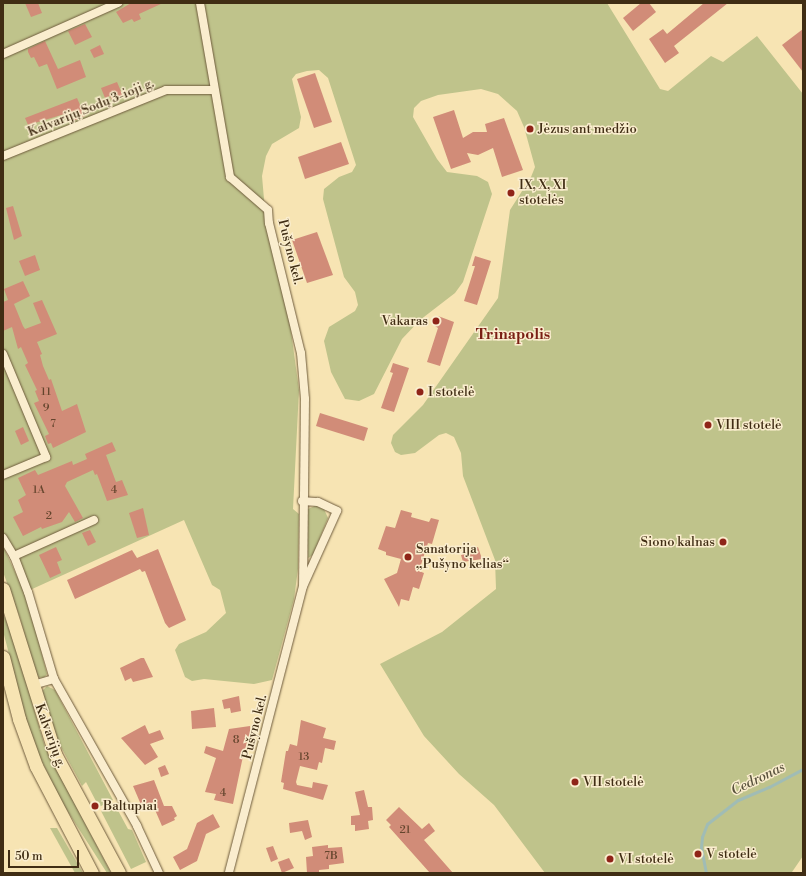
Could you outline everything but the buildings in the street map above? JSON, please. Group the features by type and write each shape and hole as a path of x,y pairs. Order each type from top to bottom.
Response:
{"main road":[{"name":"Kalvarijų g.","path":"3,589 43,722 62,770 119,873"},
{"name":"Kalvarijų g.","path":"3,657 19,719 36,766 92,873"}],"street":[{"path":"3,54 118,3"},
{"name":"Pušyno kel.","path":"200,3 230,177 268,210 269,224 301,353 305,399 302,501 303,586"},
{"name":"Kalvarijų Sodų 3-ioji g.","path":"3,156 166,90 214,90"},
{"path":"3,354 46,457 3,475"},
{"name":"Pušyno kel.","path":"229,873 303,586 337,511 318,502 302,501"},
{"path":"14,556 94,520"},
{"path":"3,538 14,556 28,592 54,679 137,826 159,873"},
{"path":"33,685 54,679"}],"green space":[{"path":"3,3 607,3 660,89 668,91 711,56 723,62 757,36 803,94 803,856 792,872 545,873 494,805 459,774 424,736 380,664 442,632 496,589 495,560 463,476 461,453 454,437 446,433 439,435 415,453 401,455 395,452 391,443 393,435 423,405 498,298 510,210 531,177 535,167 524,127 517,111 498,94 481,89 438,95 421,101 414,108 413,117 437,159 447,172 477,176 488,182 492,194 463,282 455,293 420,320 402,339 374,394 359,401 345,399 331,372 324,341 329,327 355,311 358,305 355,292 344,277 323,199 324,189 339,177 352,172 356,165 328,78 319,70 296,74 292,79 301,117 299,128 272,144 266,156 262,176 266,222 290,324 299,390 293,509 299,514 298,569 294,599 272,680 254,684 204,679 192,681 185,677 175,650 179,644 206,632 226,613 220,590 212,585 184,520 30,590 3,533"},
{"path":"317,505 324,509 328,518 313,555 308,558 306,515 308,509"},
{"path":"3,546 28,600 47,674 44,678 36,677 20,618 3,572"},
{"path":"3,614 11,630 45,747 111,873 107,873 61,801 38,753 27,723 3,631"},
{"path":"47,686 55,690 113,800 99,807 86,782 82,786 54,734 40,693"},
{"path":"114,803 128,829 132,830 146,862 131,869 101,811"},
{"path":"50,828 57,828 83,873 75,873"}],"waterway":[{"name":"Cedronas","path":"706,873 701,847 702,837 707,824 738,800 769,787 803,769"}],"place":[{"name":"Jėzus ant medžio","path":"530,129"},
{"name":"IX, X, XI stotelės","path":"511,193"},
{"name":"Vakaras","path":"436,321"},
{"name":"I stotelė","path":"420,392"},
{"name":"VIII stotelė","path":"708,425"},
{"name":"Siono kalnas","path":"723,542"},
{"name":"Sanatorija „Pušyno kelias“","path":"408,557"},
{"name":"VII stotelė","path":"575,782"},
{"name":"Baltupiai","path":"95,806"},
{"name":"V stotelė","path":"698,854"},
{"name":"VI stotelė","path":"610,859"}],"district":[{"name":"Trinapolis","path":"513,335"}]}
